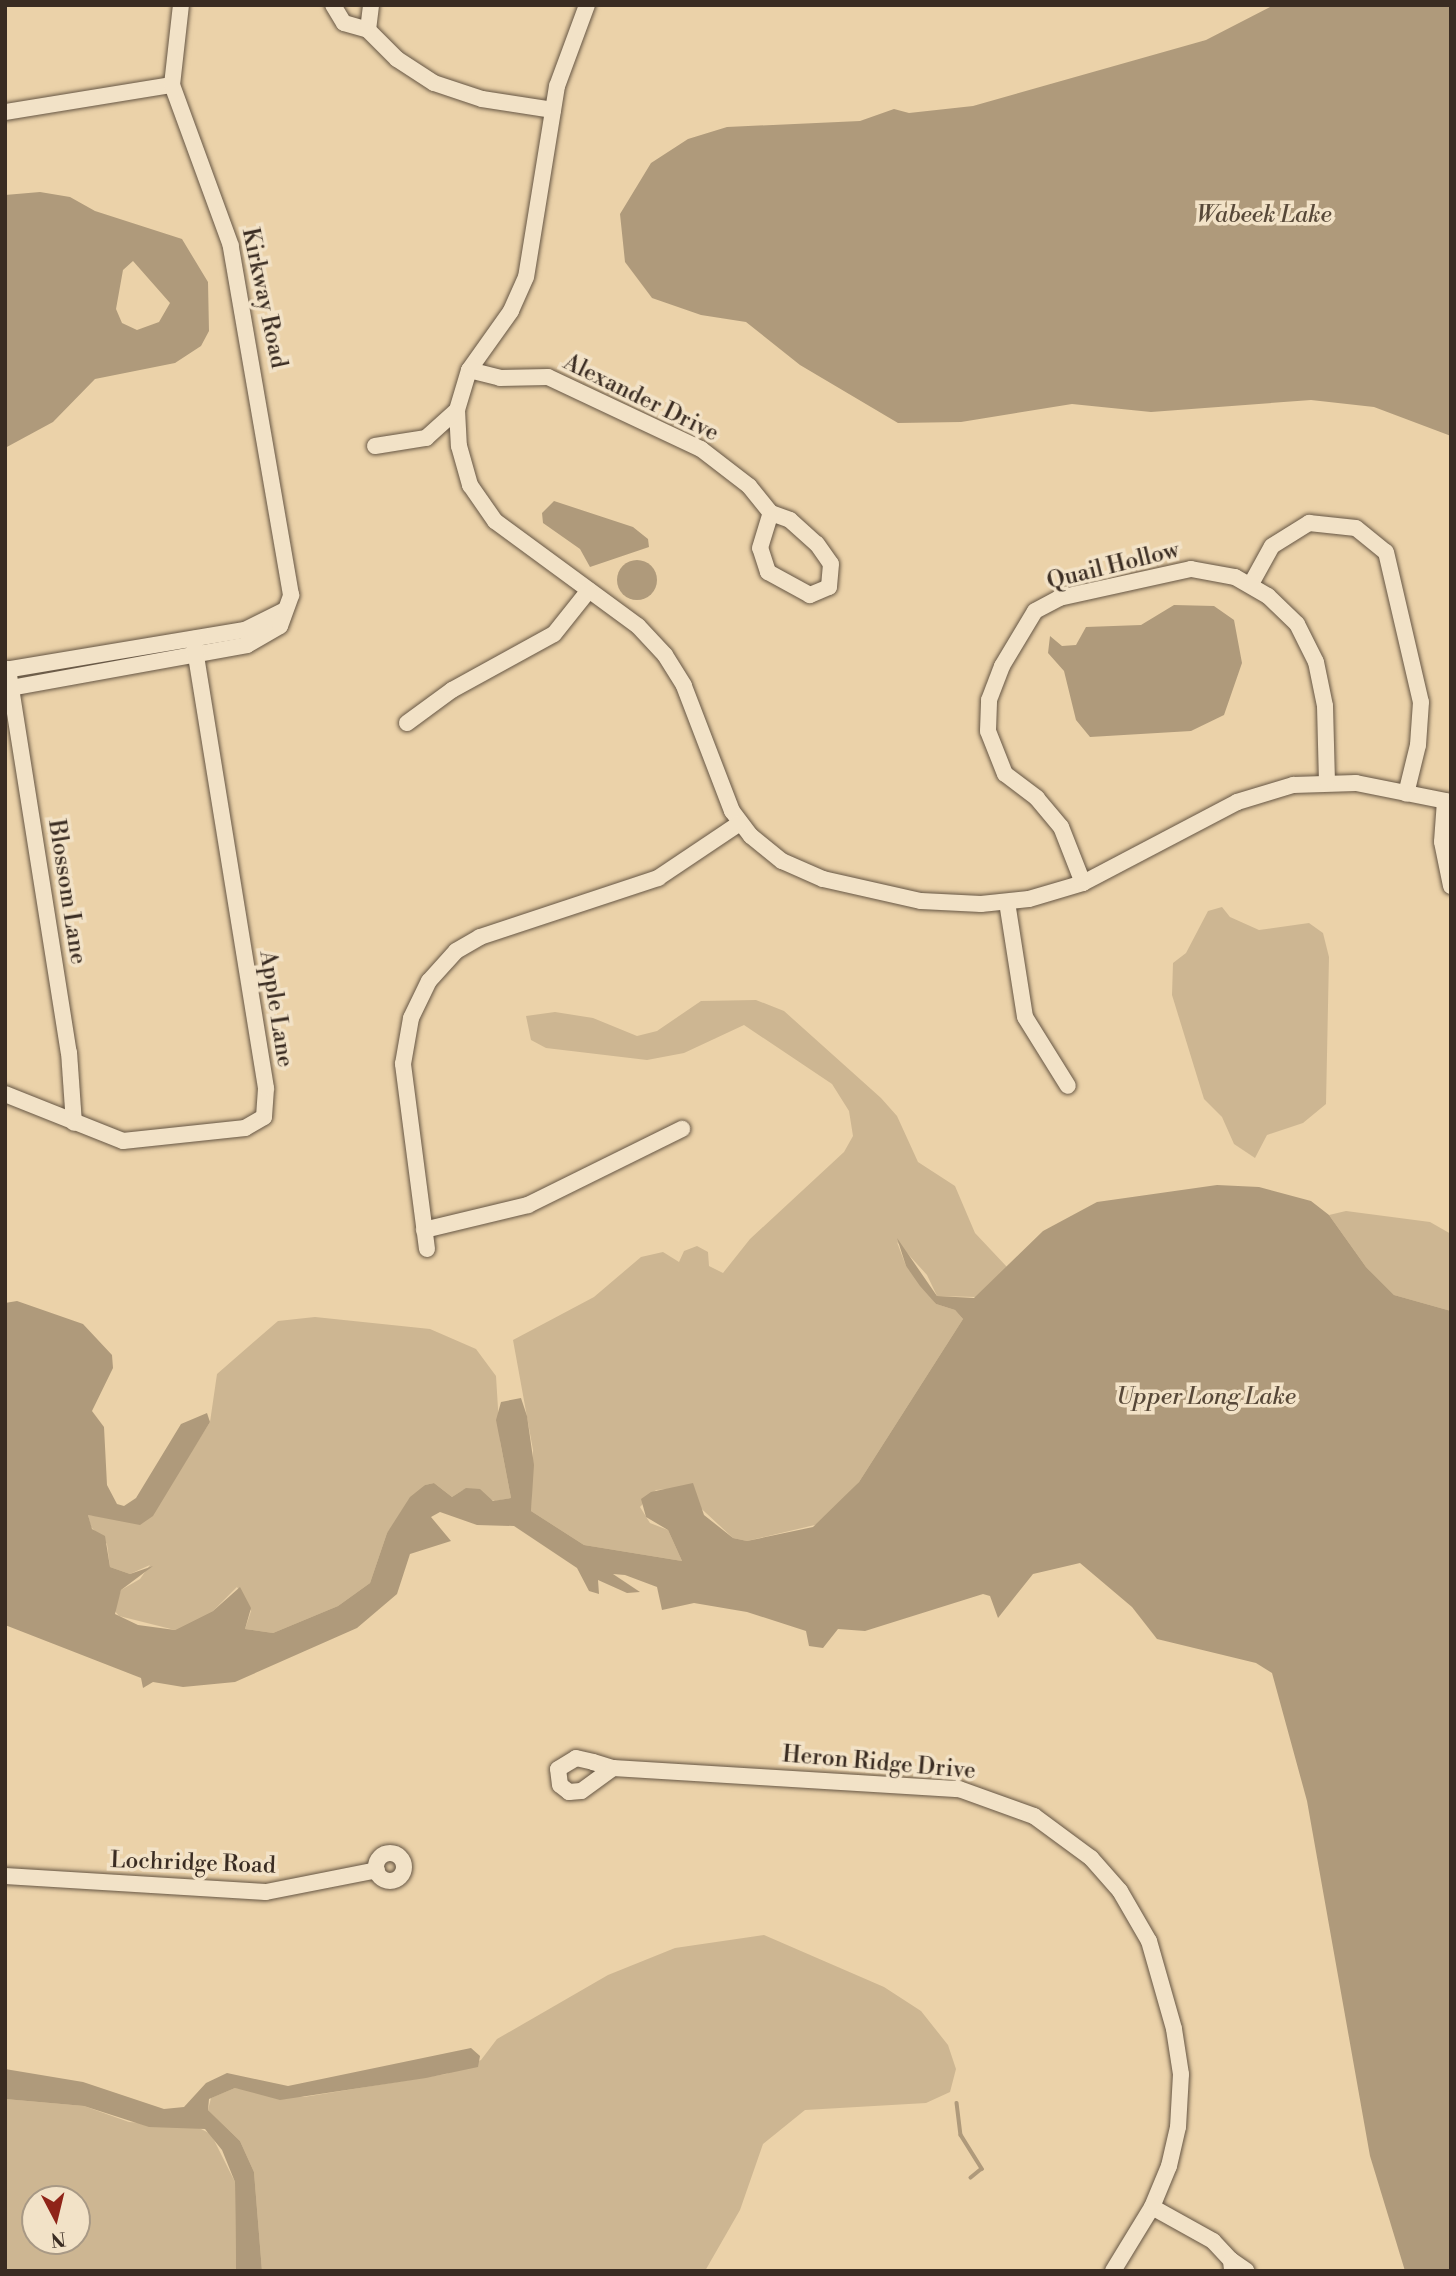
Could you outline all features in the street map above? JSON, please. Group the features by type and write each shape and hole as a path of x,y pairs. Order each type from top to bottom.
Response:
{"street":[{"name":"Kirkway Road","path":"6,670 268,636 287,608 290,564 241,287 218,200 172,85 181,5"},
{"path":"333,5 344,23 368,30 397,59 434,83 482,99 553,110"},
{"path":"368,30 371,5"},
{"path":"587,5 563,63 526,277 511,310 469,370 457,410 463,465 482,506 508,533 638,626 676,671 740,823 771,854 823,879 921,901 1007,902 1083,883 1237,802 1276,789 1327,781 1448,802 1442,842 1451,886"},
{"path":"5,112 172,85"},
{"name":"Alexander Drive","path":"469,370 500,378 548,377 656,425 716,459 771,513 790,520 817,544 831,564 829,587 810,594 768,572 760,548 771,513"},
{"path":"375,446 426,438 457,410"},
{"path":"1251,584 1272,545 1309,523 1356,528 1386,552 1421,702 1418,745 1406,794"},
{"name":"Quail Hollow","path":"1083,883 1061,827 1037,798 1005,774 990,743 991,692 1024,625 1035,611 1059,598 1172,571 1207,570 1251,584 1289,614 1312,650 1325,706 1327,781"},
{"path":"407,723 452,690 554,634 589,590"},
{"name":"Kirkway Road","path":"8,688 194,647"},
{"name":"Apple Lane","path":"5,1094 108,1138 138,1141 254,1126 266,1112 194,647"},
{"name":"Blossom Lane","path":"6,670 69,1052 74,1123"},
{"path":"427,1249 404,1049 415,1007 438,969 493,930 658,878 740,823"},
{"path":"1007,902 1025,1017 1068,1086"},
{"path":"424,1230 528,1205 682,1129"},
{"name":"Heron Ridge Drive","path":"613,1768 948,1787 1022,1810 1080,1848 1120,1891 1143,1928 1176,2037 1178,2127 1152,2207 1114,2271"},
{"name":"Lochridge Road","path":"5,1875 245,1892 295,1888 377,1870"},
{"path":"1152,2207 1213,2241 1232,2265 1247,2271"}],"shaded area":[{"path":"1222,907 1230,917 1259,930 1309,923 1323,933 1329,957 1326,1104 1303,1123 1267,1135 1255,1158 1234,1144 1222,1117 1204,1099 1172,995 1173,963 1186,953 1208,911"},
{"path":"756,1000 784,1011 881,1098 897,1116 918,1162 955,1186 975,1233 1007,1267 976,1297 937,1296 927,1275 897,1242 906,1266 936,1304 955,1310 963,1319 859,1482 819,1524 747,1541 733,1538 679,1488 656,1490 640,1507 650,1523 668,1530 682,1561 584,1545 531,1511 533,1450 513,1340 594,1297 641,1257 663,1252 679,1262 684,1251 697,1246 708,1252 709,1266 723,1273 750,1239 844,1152 853,1136 849,1111 832,1084 744,1025 684,1053 647,1060 546,1048 531,1040 526,1016 555,1012 593,1018 637,1036 657,1031 701,1001"},
{"path":"1346,1211 1430,1222 1451,1234 1451,1311 1394,1295 1366,1267 1329,1215"},
{"path":"315,1317 430,1329 476,1349 496,1376 500,1441 511,1498 495,1501 463,1490 452,1497 434,1483 425,1485 387,1533 370,1583 338,1606 273,1633 245,1629 251,1611 237,1587 213,1611 175,1630 119,1616 114,1610 121,1590 140,1579 150,1565 130,1574 110,1567 107,1544 91,1527 88,1515 138,1521 158,1505 210,1422 217,1374 278,1321"},
{"path":"764,1935 884,1987 921,2011 948,2045 956,2069 950,2092 926,2103 805,2110 763,2144 740,2210 705,2271 262,2271 254,2172 240,2141 208,2110 211,2098 235,2088 304,2097 446,2074 481,2060 497,2039 608,1975 675,1948"},
{"path":"5,2099 84,2106 129,2122 197,2127 211,2134 235,2182 236,2271 5,2271"}],"water":[{"name":"Wabeek Lake","path":"1274,5 1451,5 1451,436 1374,407 1311,400 1151,412 1072,404 961,422 898,423 800,365 746,322 701,315 652,298 625,262 620,214 651,163 688,139 727,127 860,121 894,109 909,113 973,106 1206,40"},
{"path":"40,192 70,197 95,211 182,239 208,282 209,331 201,346 175,363 95,379 53,422 5,448 5,195","holes":["133,261 170,303 159,322 137,330 122,323 116,309 123,270"]},
{"path":"554,501 633,527 648,539 649,547 590,567 580,549 543,523 542,513"},
{"path":"637,560 651,566 657,580 651,594 637,600 623,594 617,580 623,566"},
{"path":"1174,605 1214,606 1234,620 1242,663 1224,715 1191,731 1090,737 1076,720 1064,671 1048,653 1050,636 1062,646 1076,645 1086,627 1141,625"},
{"name":"Upper Long Lake","path":"1217,1185 1259,1187 1311,1201 1329,1215 1366,1267 1394,1295 1451,1311 1451,2271 1405,2271 1370,2156 1307,1801 1272,1673 1256,1663 1157,1639 1132,1607 1080,1563 1033,1574 998,1618 990,1596 983,1594 865,1631 838,1629 823,1648 809,1646 806,1631 747,1612 694,1603 662,1610 657,1587 625,1575 613,1574 640,1592 627,1593 598,1580 599,1594 589,1591 577,1568 514,1526 477,1525 440,1512 431,1517 451,1541 410,1554 397,1594 357,1628 235,1682 183,1687 153,1682 143,1688 141,1678 5,1625 5,1303 17,1301 83,1324 112,1355 113,1368 92,1411 104,1427 107,1485 117,1504 124,1506 136,1498 181,1424 207,1413 210,1422 153,1516 140,1525 88,1515 92,1529 105,1536 110,1567 130,1574 153,1566 121,1590 115,1614 138,1625 175,1630 213,1611 240,1587 251,1608 245,1629 273,1633 338,1606 370,1583 387,1533 410,1497 425,1485 434,1483 452,1497 466,1488 480,1489 493,1501 511,1498 496,1420 501,1402 521,1398 527,1416 534,1465 531,1511 584,1545 682,1561 668,1530 646,1517 641,1499 651,1492 693,1483 704,1515 733,1538 747,1541 813,1527 859,1482 963,1319 955,1310 936,1304 920,1286 906,1266 897,1238 937,1296 974,1298 1043,1231 1097,1202"},
{"path":"471,2048 480,2056 478,2067 426,2078 280,2100 235,2088 209,2099 208,2110 240,2141 254,2172 262,2271 236,2271 235,2182 222,2150 205,2129 149,2127 84,2106 5,2099 5,2069 83,2082 164,2109 184,2107 206,2083 227,2073 288,2086"}],"waterway":[{"path":"957,2103 961,2135 982,2169 971,2178"}]}
